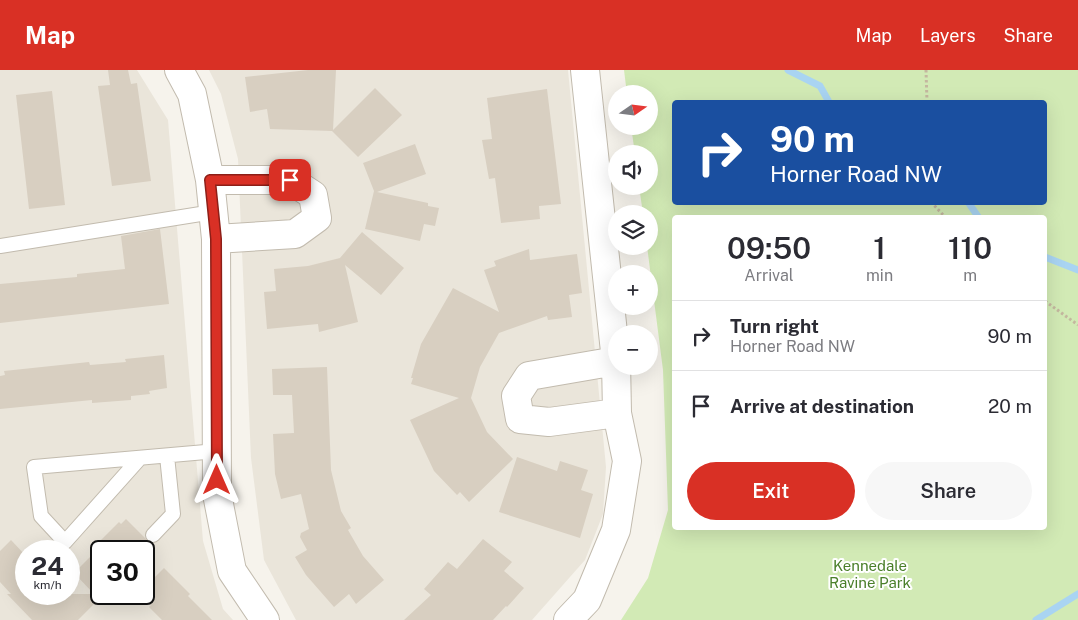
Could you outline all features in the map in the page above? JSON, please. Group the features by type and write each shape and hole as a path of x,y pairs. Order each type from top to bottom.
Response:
{"street":[{"path":"179,70 192,94 210,180 216,239 217,494 232,571 266,620"},
{"path":"585,70 612,325"},
{"path":"210,180 290,180 313,195 317,218 295,234 216,239"},
{"path":"608,362 529,376 516,396 520,419 549,422 618,412"},
{"path":"568,620 587,600 616,530 627,461 618,412 617,375"}],"lane":[{"path":"0,246 213,212"},
{"path":"140,458 65,542 41,516 34,467 217,451"},
{"path":"153,536 173,514 167,456"}],"path":[{"path":"926,70 927,100"},
{"path":"934,205 943,215"},
{"path":"1047,302 1078,325"}],"shaded area":[{"path":"0,70 137,70 168,120 203,541 223,609 233,620 0,620"},
{"path":"209,70 568,70 606,467 603,514 585,560 532,620 296,620 264,560 251,458 238,159 221,94"}],"green space":[{"name":"Kennedale Ravine Park","path":"624,70 1078,70 1078,620 621,620 648,578 668,510 663,370 656,315 658,315 658,265 649,265 648,255 658,255 658,205 642,205 640,195 658,195 658,145 634,145 632,135 658,135 658,85 626,85"}],"building":[{"path":"108,70 128,70 131,84 137,83 151,181 112,186 98,86 110,85"},
{"path":"308,70 336,70 333,130 375,88 402,115 358,157 332,131 270,129 267,109 250,112 245,77"},
{"path":"547,89 561,204 539,206 540,219 501,223 495,178 489,179 482,140 492,139 487,98"},
{"path":"52,91 65,205 29,209 16,95"},
{"path":"415,144 426,174 377,192 428,203 428,206 439,208 435,226 424,224 420,241 365,229 374,191 363,163"},
{"path":"160,229 169,304 0,323 0,284 77,277 77,274 125,269 121,236"},
{"path":"362,232 404,268 381,295 345,265 358,322 319,332 318,324 267,329 264,292 276,291 274,269 308,266 340,258"},
{"path":"529,249 530,260 577,254 582,293 569,295 572,317 548,320 547,316 499,333 480,367 471,398 487,432 513,459 469,502 460,492 457,495 434,471 410,420 459,398 411,384 413,378 411,378 421,344 453,288 499,312 484,270 496,266 494,261"},
{"path":"164,355 167,388 149,391 150,394 131,396 131,400 92,403 92,400 0,409 0,376 5,375 4,371 89,362 90,365 126,362 125,359"},
{"path":"327,367 331,470 341,511 351,528 348,530 363,556 384,580 356,604 349,594 334,607 306,575 295,557 307,550 300,537 301,533 309,529 301,494 281,499 275,474 273,434 294,433 292,395 273,395 272,369"},
{"path":"517,457 557,471 560,461 588,470 581,490 593,494 580,538 499,512"},
{"path":"126,519 147,540 101,540 119,522 121,524"},
{"path":"483,539 512,562 504,571 524,588 507,607 493,620 404,620 431,595 424,589 448,562 457,569"},
{"path":"11,540 15,544 15,602 7,594 11,594 0,582 0,551"},
{"path":"90,557 90,590 80,579 80,567"},
{"path":"164,568 212,620 162,620 149,607 155,605 155,577"},
{"path":"80,594 90,594 90,605 93,605 78,620 32,620 18,605 80,605"}],"waterway":[{"path":"788,70 820,86 828,100"},
{"path":"970,205 977,215"},
{"path":"1047,258 1078,270"},
{"path":"1036,620 1078,594"}],"route":[{"path":"217,480 216,239 210,180 290,180"}]}
